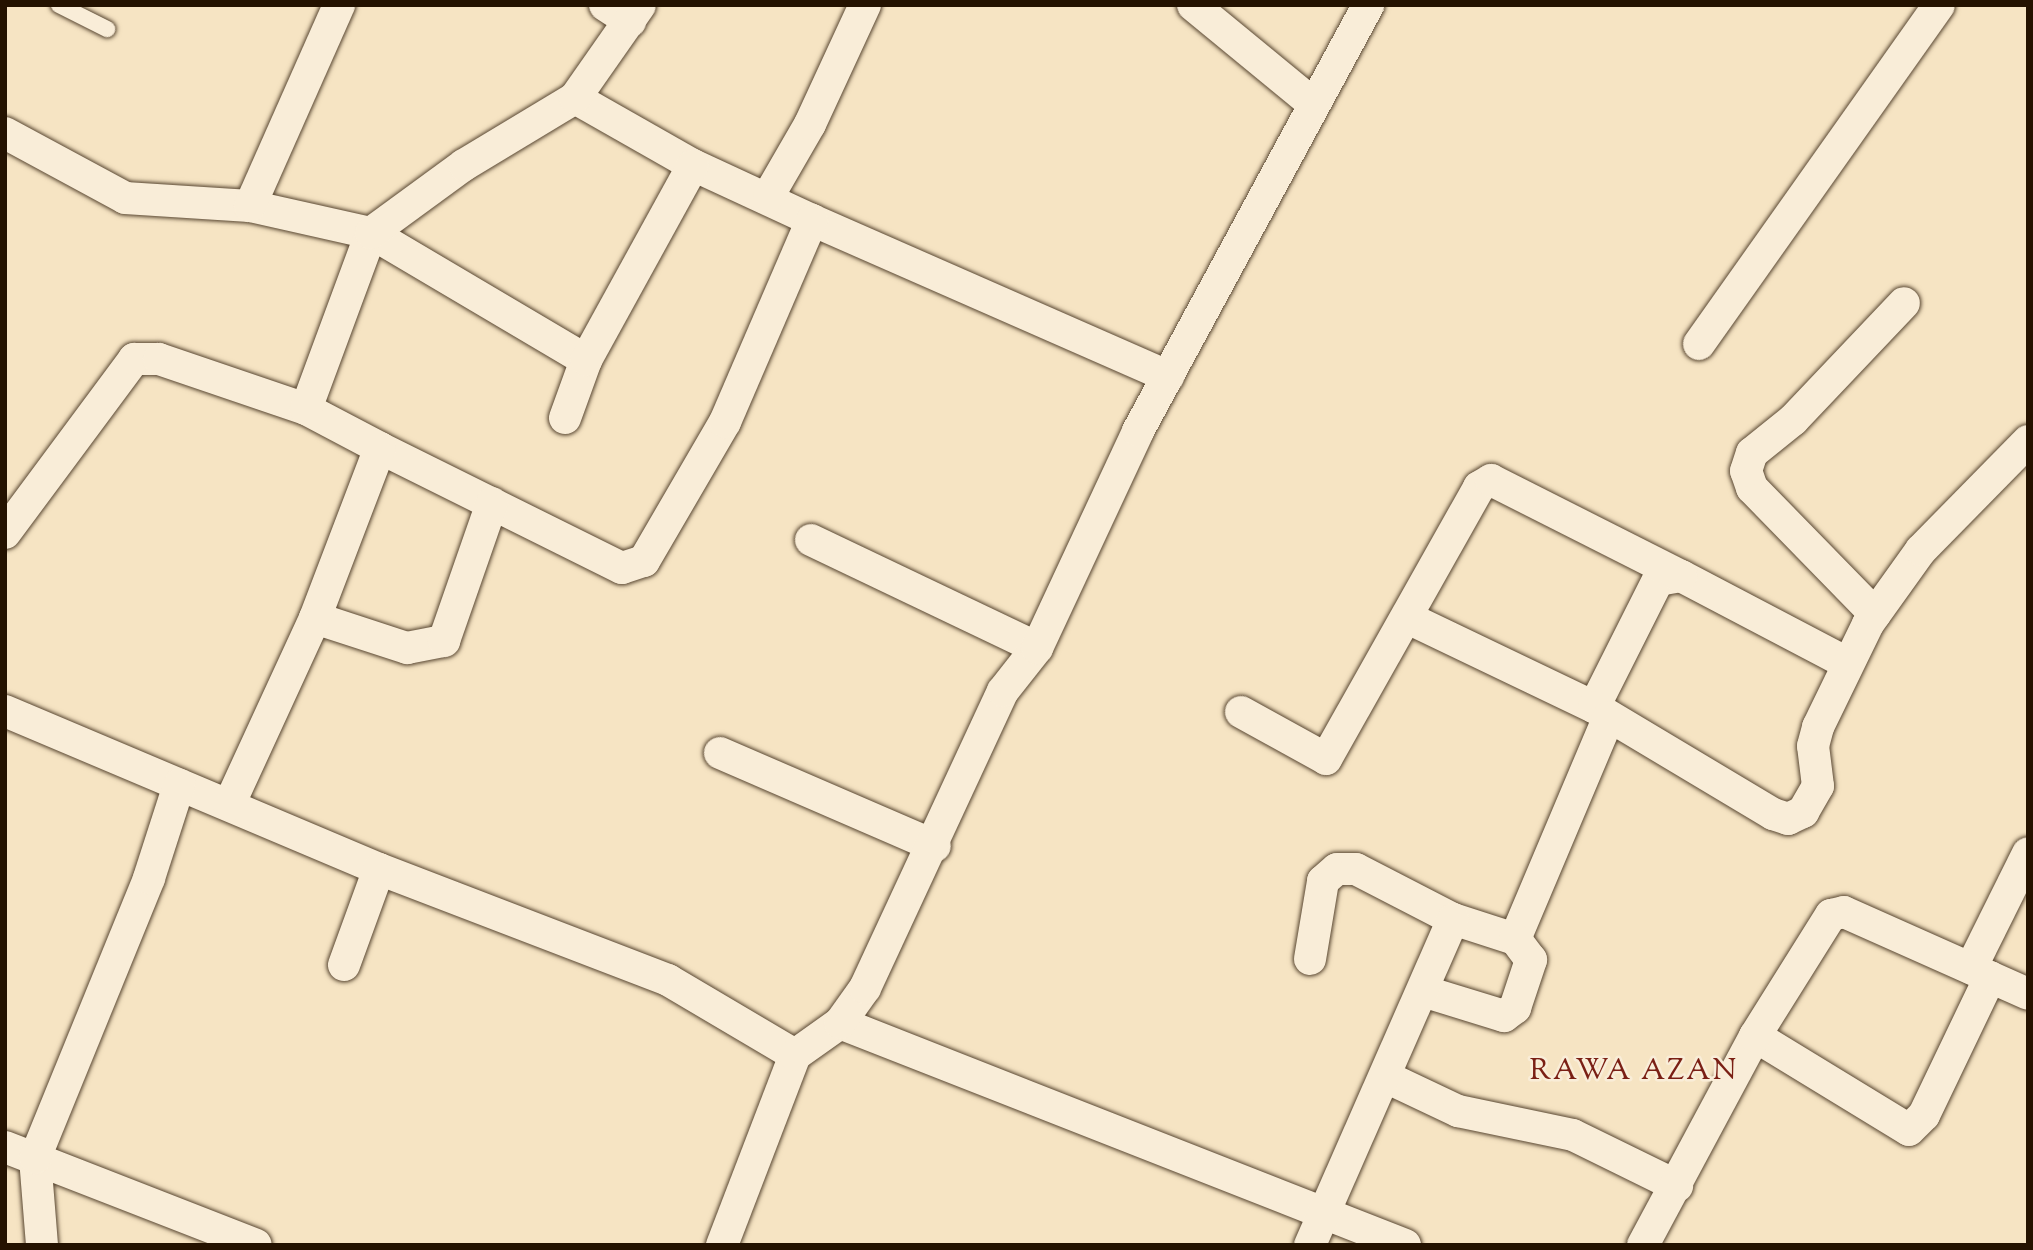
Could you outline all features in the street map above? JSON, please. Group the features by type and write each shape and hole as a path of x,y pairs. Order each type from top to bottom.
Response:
{"street":[{"path":"250,206 339,5"},
{"path":"769,195 810,124 865,5"},
{"path":"1193,5 1311,102"},
{"path":"722,1245 795,1055 840,1023 865,988 935,846 1003,691 1037,648 1168,376 1311,102 1368,5"},
{"path":"1699,344 1939,5"},
{"path":"306,410 371,233 464,165 575,98 625,10"},
{"path":"575,98 693,165 769,195 812,220 1168,376"},
{"path":"5,133 125,198 250,206 371,233 586,360"},
{"path":"565,418 586,360 693,165"},
{"path":"5,533 134,359 159,359 306,410 622,569 644,561 726,422 812,220"},
{"path":"1875,614 1752,488 1746,471 1752,453 1793,420 1904,303"},
{"path":"1408,618 1601,712 1788,819 1803,812 1818,786 1813,746 1845,662 1875,614 1921,550 2028,441"},
{"path":"229,805 315,618 380,448"},
{"path":"1241,712 1326,759 1408,618 1479,487 1491,480 1845,662"},
{"path":"315,618 407,648 444,642 492,503"},
{"path":"811,540 1037,648"},
{"path":"1515,939 1601,712 1658,580 1681,576"},
{"path":"5,711 379,869 668,980 795,1055"},
{"path":"720,753 935,846"},
{"path":"42,1245 34,1158 149,878 179,785"},
{"path":"1755,1036 1909,1130 1924,1115 2028,853"},
{"path":"344,965 379,869"},
{"path":"1310,959 1323,881 1337,869 1356,869 1453,919 1515,939 1531,960 1514,1009 1504,1016 1426,992"},
{"path":"1643,1245 1677,1186 1755,1036 1831,915 1844,912 2028,994"},
{"path":"1310,1245 1426,992 1453,919"},
{"path":"840,1023 1405,1245"},
{"path":"1386,1077 1458,1111 1573,1135 1677,1186"},
{"path":"5,1147 256,1245"}],"lane":[{"path":"59,5 107,29"}],"district":[{"name":"RAWA AZAN","path":"1634,1072"}]}
